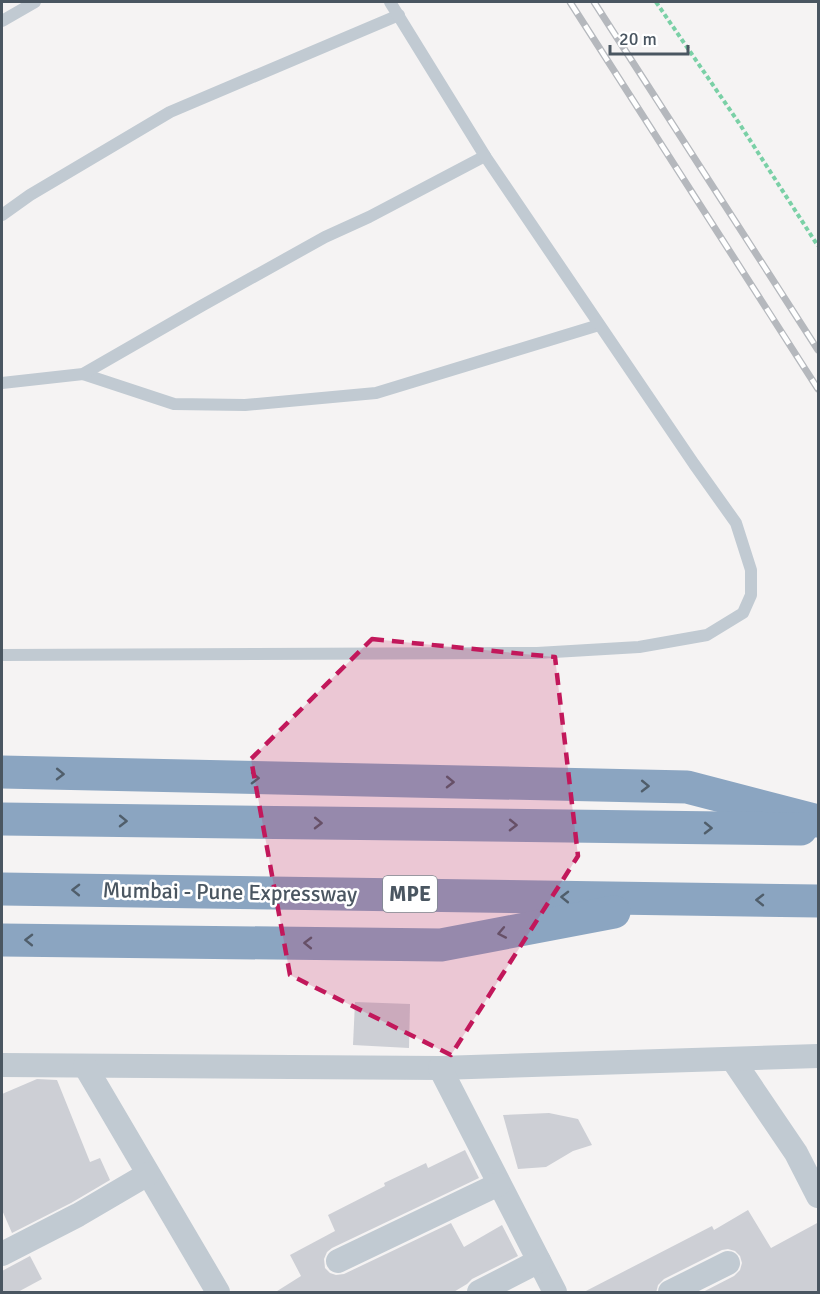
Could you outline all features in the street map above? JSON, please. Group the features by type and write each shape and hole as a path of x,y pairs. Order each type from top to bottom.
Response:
{"highway":[{"path":"2,772 687,787 819,821"},
{"path":"2,819 819,829"},
{"name":"Mumbai - Pune Expressway","path":"2,889 819,901"},
{"path":"2,940 441,945 684,899"}],"street":[{"path":"2,1065 440,1068 819,1056"},
{"path":"733,1060 796,1153 819,1196"},
{"path":"85,1066 218,1293"},
{"path":"440,1068 555,1293"},
{"path":"2,1254 78,1215 148,1174"},
{"path":"338,1261 499,1184"},
{"path":"479,1293 538,1261"},
{"path":"670,1293 728,1263"}],"lane":[{"path":"2,21 34,2"},
{"path":"2,655 537,653 639,647 706,635 742,613 751,596 751,570 736,523 485,156 390,2"},
{"path":"2,214 170,112 399,15"},
{"path":"2,382 83,374 325,237 369,217 485,156"},
{"path":"83,374 174,404 245,405 376,393 599,324"}],"path":[{"path":"656,2 819,246"}],"highlighted area":[{"path":"372,639 555,657 578,856 451,1055 290,975 251,759"}],"building":[{"path":"355,1002 410,1004 409,1048 353,1045"},
{"path":"37,1079 57,1080 90,1162 100,1158 110,1180 12,1233 2,1210 2,1094"},
{"path":"549,1113 578,1119 592,1145 573,1151 546,1167 518,1169 503,1115"},
{"path":"465,1150 479,1178 332,1248 324,1259 325,1268 336,1275 344,1274 451,1223 464,1247 502,1225 518,1256 472,1279 452,1293 274,1293 301,1276 290,1255 335,1231 328,1215 385,1186 384,1183 426,1163 428,1168"},
{"path":"748,1210 771,1248 819,1222 819,1293 701,1293 734,1276 740,1270 742,1263 740,1256 728,1249 664,1279 658,1285 656,1293 582,1293 712,1226 714,1230"},
{"path":"30,1256 42,1279 16,1293 2,1293 2,1271"}],"railway":[{"path":"570,2 818,389"},
{"path":"594,2 818,350"}]}
